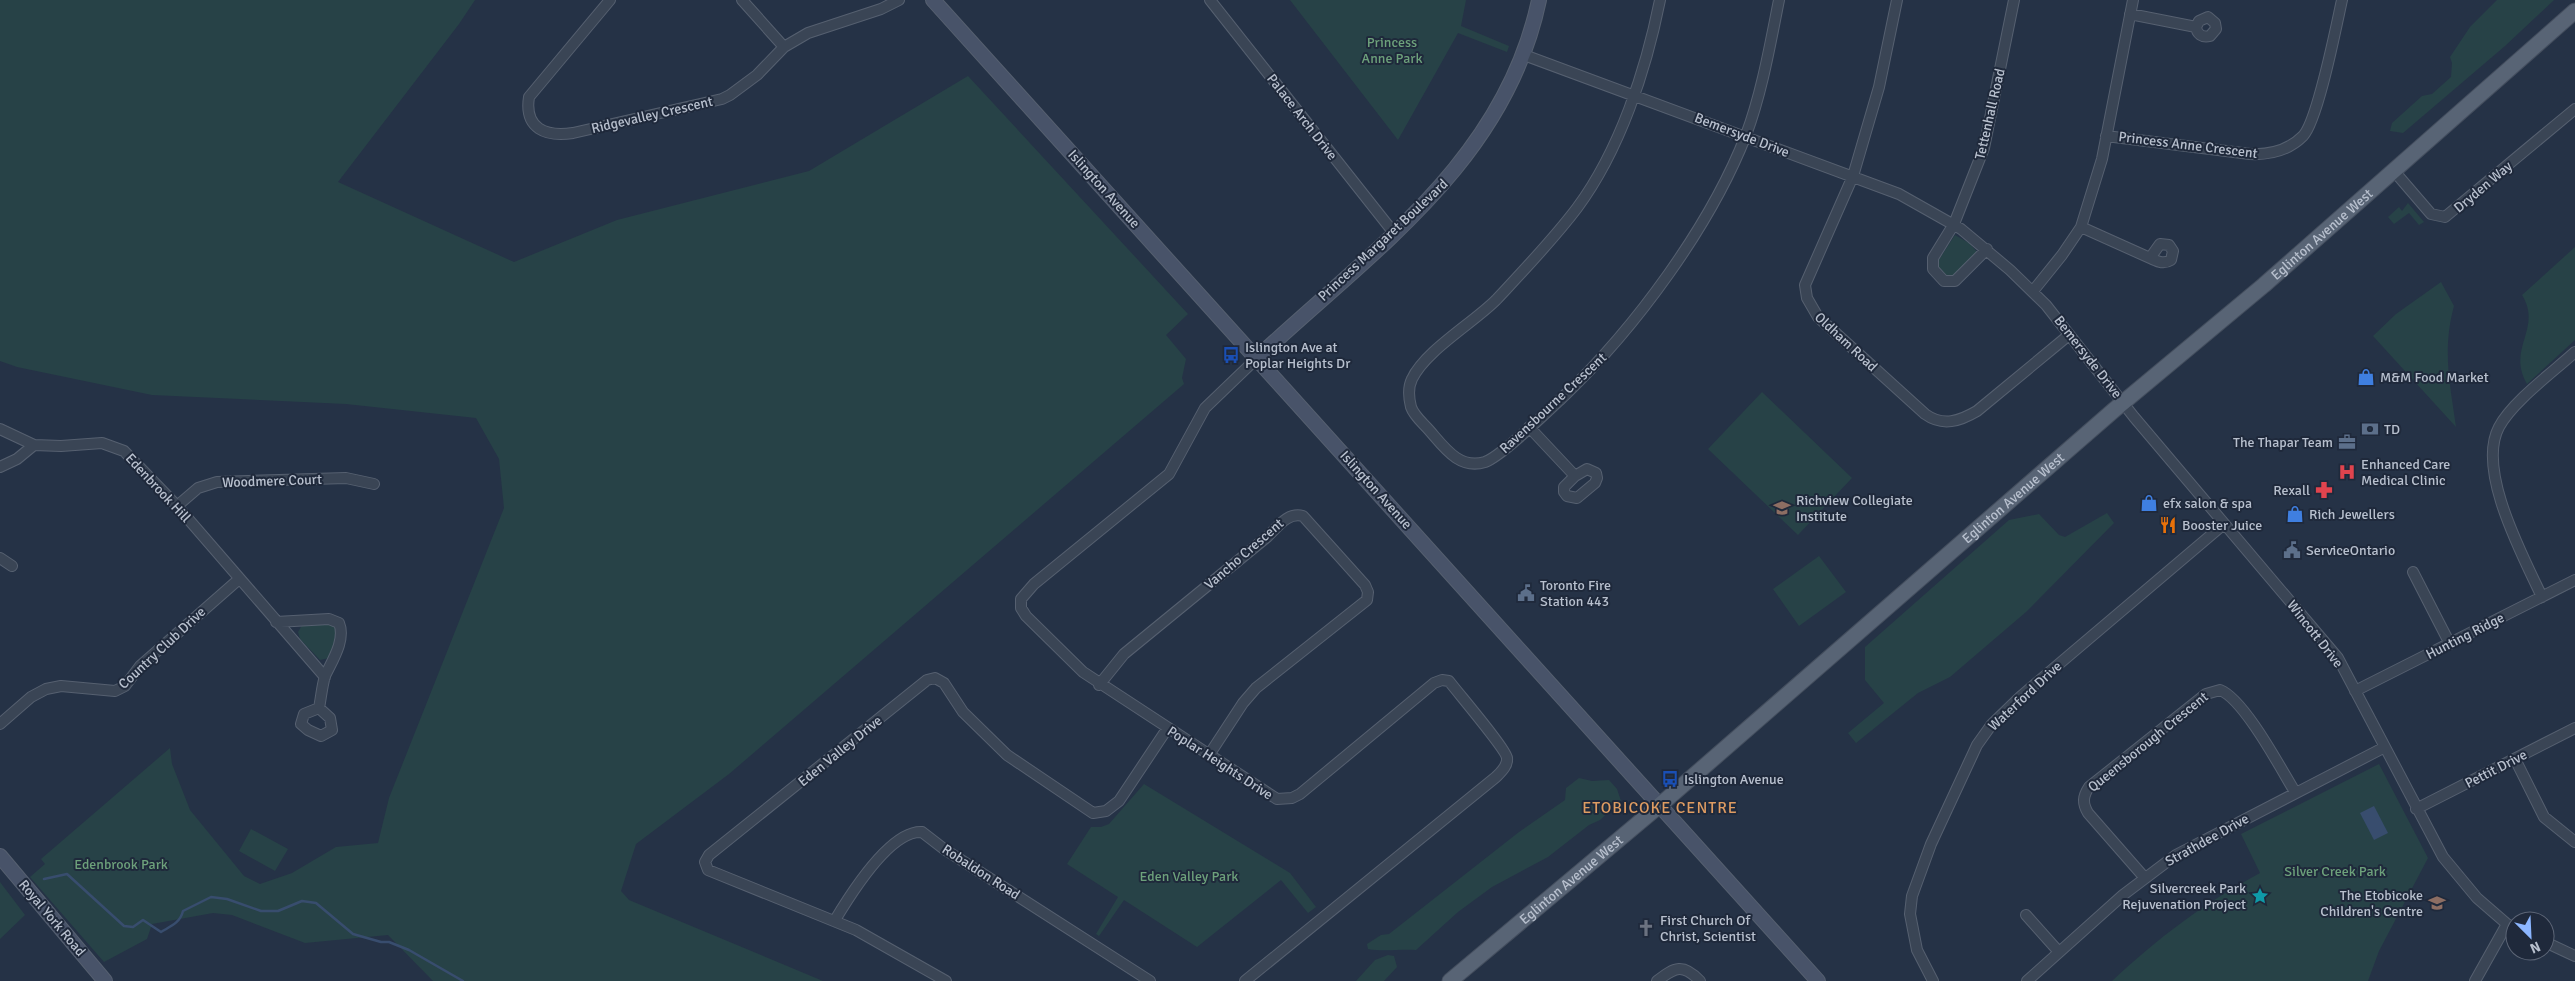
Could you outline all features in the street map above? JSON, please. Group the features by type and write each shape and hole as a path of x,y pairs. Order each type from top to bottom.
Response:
{"main road":[{"name":"Islington Avenue","path":"933,0 1818,981"},
{"name":"Princess Margaret Boulevard","path":"1257,358 1435,194 1468,154 1499,106 1524,55 1539,0"},
{"name":"Eglinton Avenue West","path":"1450,981 1660,805 2123,402 2264,285 2575,11"},
{"name":"Royal York Road","path":"0,856 105,981"}],"street":[{"name":"Ridgevalley Crescent","path":"610,0 529,97 527,109 529,117 541,130 554,134 573,133 722,99 757,74 784,47 820,28 874,12 899,0"},
{"path":"742,0 784,47"},
{"name":"Palace Arch Drive","path":"1210,0 1394,233"},
{"name":"Ravensbourne Crescent","path":"1660,0 1652,41 1636,95 1605,161 1578,206 1539,254 1493,303 1425,362 1412,379 1409,388 1412,410 1449,453 1459,460 1472,464 1488,461 1530,427 1582,378 1620,338 1676,263 1720,189 1745,136 1766,62 1779,0"},
{"name":"Oldham Road","path":"1897,0 1879,87 1853,176 1808,276 1805,285 1807,298 1818,317 1927,416 1943,423 1968,416 2070,335"},
{"name":"Tettenhall Road","path":"1954,224 1984,148 2014,0"},
{"path":"2033,291 2062,255 2081,227 2096,182 2133,0"},
{"name":"Princess Anne Crescent","path":"2106,136 2256,154 2266,154 2289,147 2303,136 2315,113 2342,0"},
{"path":"2130,14 2196,26"},
{"name":"Bemersyde Drive","path":"1524,55 1899,194 1954,224 1987,249 2033,291 2123,402"},
{"name":"Dryden Way","path":"2394,170 2431,214 2446,217 2575,109"},
{"path":"1954,224 1933,258 1933,269 1939,278 1950,282 1960,278 1987,249"},
{"path":"2081,227 2150,258"},
{"path":"2542,597 2514,540 2494,472 2493,440 2508,414 2575,352"},
{"name":"Poplar Heights Drive","path":"1245,981 1496,778 1506,766 1507,760 1502,746 1449,681 1442,680 1434,683 1292,798 1277,799 1100,685 1060,652 1026,616 1021,608 1021,599 1034,584 1169,474 1206,408 1257,358"},
{"name":"Wincott Drive","path":"2123,402 2338,658 2416,809 2452,871 2477,898 2505,921"},
{"path":"1530,427 1575,476"},
{"name":"Edenbrook Hill","path":"0,429 34,445 61,446 102,443 119,448 132,456 238,580 325,677"},
{"path":"0,467 17,459 34,445"},
{"name":"Woodmere Court","path":"176,506 198,488 217,482 346,478 374,484"},
{"name":"Vancho Crescent","path":"1100,685 1124,654 1267,537 1287,517 1295,514 1303,516 1365,585 1368,592 1367,600 1256,688 1209,755"},
{"name":"Waterford Drive","path":"1933,981 1919,956 1912,930 1912,896 1924,860 1977,745 1992,724 2020,697 2224,524"},
{"path":"0,558 12,566"},
{"path":"2413,572 2450,644"},
{"name":"Country Club Drive","path":"0,724 31,698 46,689 76,686 104,692 115,691 125,686 140,666 238,580"},
{"name":"Hunting Ridge","path":"2355,691 2575,580"},
{"path":"276,622 329,619 339,623 341,634 332,664 325,677 318,708"},
{"name":"Eden Valley Drive","path":"946,981 882,943 835,920 708,870 705,862 709,855 927,680 935,678 944,682 963,712 1007,755 1093,813 1106,811 1119,801 1167,729"},
{"name":"Queensborough Crescent","path":"2144,878 2088,813 2085,807 2084,794 2089,787 2206,694 2220,690 2233,698 2253,725 2296,792"},
{"name":"Pettit Drive","path":"2416,809 2575,728"},
{"name":"Strathdee Drive","path":"2027,981 2144,878 2207,838 2384,747"},
{"path":"2515,759 2544,817 2575,842"},
{"name":"Robaldon Road","path":"835,920 856,884 878,860 910,832 922,832 1150,981"},
{"path":"2026,915 2059,952"},
{"path":"2475,981 2505,935"},
{"path":"2555,947 2575,956"},
{"path":"1657,981 1673,970 1683,968 1690,970 1700,981"}],"green space":[{"name":"Edenbrook Park","path":"0,0 475,0 459,24 338,182 514,262 617,220 809,171 968,76 1188,314 1166,335 1186,359 1182,378 1184,384 729,774 636,844 621,891 629,900 823,981 433,981 388,935 305,943 232,915 213,913 152,924 147,939 104,962 30,877 45,864 41,859 170,748 172,764 190,810 244,876 260,884 292,873 336,847 378,843 389,798 504,508 499,459 476,418 346,404 152,395 17,367 0,361"},
{"name":"Princess Anne Park","path":"1290,0 1466,0 1461,26 1509,46 1507,52 1458,33 1398,140"},
{"path":"2497,0 2554,0 2505,46 2403,133 2390,131 2392,123 2422,96 2432,94 2451,77 2452,63 2450,57 2470,27"},
{"path":"2408,203 2424,222 2419,225 2409,213 2394,224 2388,217 2399,207 2402,211"},
{"path":"1955,235 1969,243 1978,253 1961,274 1946,278 1939,271 1938,261"},
{"path":"2575,247 2575,340 2527,384 2520,360 2529,318 2522,295"},
{"path":"2441,282 2454,306 2448,337 2448,366 2456,427 2373,336 2396,314"},
{"path":"1762,392 1852,478 1798,535 1708,449"},
{"path":"2107,513 2114,523 2026,612 1950,677 1918,693 1856,743 1848,733 1884,703 1865,680 1865,647 2009,520 2039,514 2059,535 2065,537"},
{"path":"1819,556 1846,592 1799,626 1773,589"},
{"path":"329,624 336,628 337,635 329,658 320,660 300,639 298,632 302,625"},
{"name":"Silver Creek Park","path":"2379,764 2428,858 2379,951 2368,981 2112,981 2182,922 2239,884 2260,873 2241,834"},
{"path":"1579,778 1592,781 1609,780 1617,789 1621,801 1600,820 1589,825 1548,857 1492,887 1458,912 1416,950 1368,949 1367,944 1381,935 1389,934 1519,832 1565,800 1566,788"},
{"name":"Eden Valley Park","path":"1144,784 1290,873 1316,907 1308,913 1281,880 1197,947 1124,900 1099,936 1096,934 1118,897 1067,864 1091,827 1101,827 1109,824"},
{"path":"251,829 288,849 275,871 239,851"},
{"path":"0,882 25,915 0,939"},
{"path":"1388,955 1394,956 1397,967 1384,981 1356,981 1375,960"}],"water":[{"path":"2374,806 2388,833 2374,840 2360,813"}],"waterway":[{"path":"44,879 67,874 124,926 133,927 143,920 161,932 172,926 182,915 183,911 211,897 227,899 261,911 278,911 302,901 316,903 353,934 381,942 389,942 409,950 463,981"}],"place":[{"name":"Islington Ave at Poplar Heights Dr","path":"1231,355"},
{"name":"M&M Food Market","path":"2366,377"},
{"name":"TD","path":"2370,429"},
{"name":"The Thapar Team","path":"2347,442"},
{"name":"Enhanced Care Medical Clinic","path":"2347,472"},
{"name":"Rexall","path":"2324,490"},
{"name":"efx salon & spa","path":"2149,503"},
{"name":"Richview Collegiate Institute","path":"1782,508"},
{"name":"Rich Jewellers","path":"2295,514"},
{"name":"Booster Juice","path":"2168,525"},
{"name":"ServiceOntario","path":"2292,550"},
{"name":"Toronto Fire Station 443","path":"1526,593"},
{"name":"Islington Avenue","path":"1670,779"},
{"name":"Silvercreek Park Rejuvenation Project","path":"2260,896"},
{"name":"The Etobicoke Children's Centre","path":"2437,903"},
{"name":"First Church Of Christ, Scientist","path":"1646,928"}],"district":[{"name":"ETOBICOKE CENTRE","path":"1660,808"}]}
